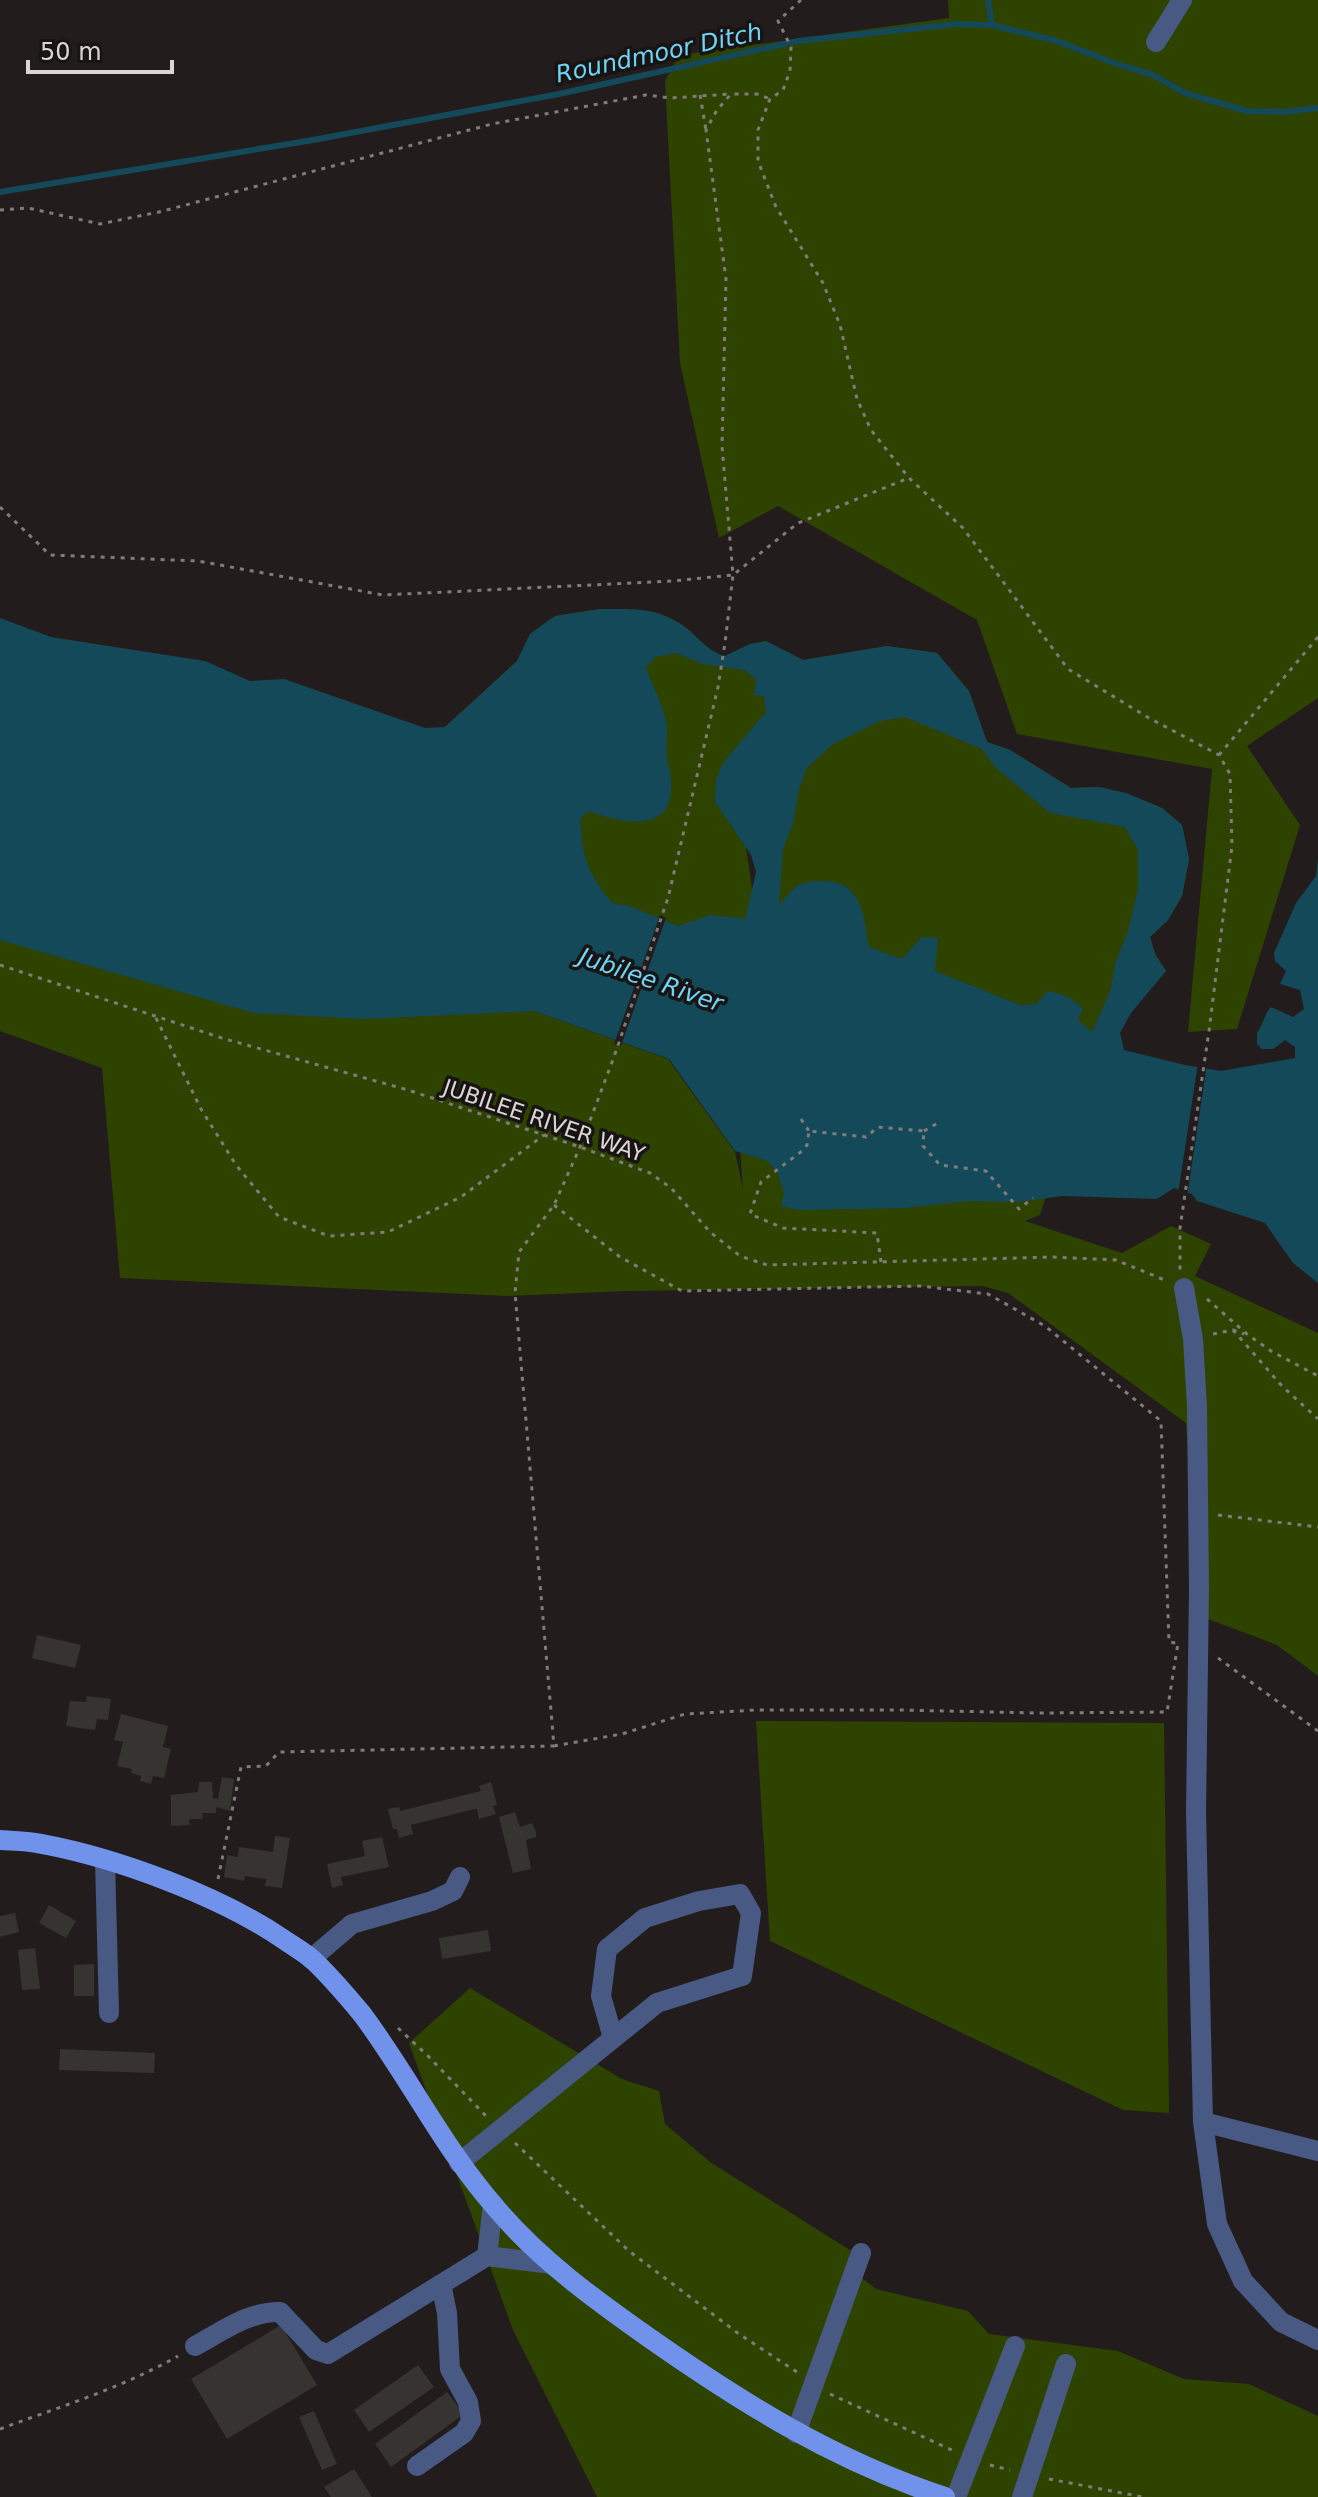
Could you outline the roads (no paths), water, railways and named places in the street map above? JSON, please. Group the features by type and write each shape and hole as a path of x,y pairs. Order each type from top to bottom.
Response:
{"main road":[{"path":"0,1840 41,1843 105,1860 197,1893 264,1927 311,1959 361,2013 459,2163 493,2204 552,2264 606,2307 712,2382 796,2433 908,2490 945,2497"}],"street":[{"path":"1156,42 1182,0"},
{"path":"1184,1288 1194,1356 1197,1406 1199,1639 1196,1812 1203,2122 1217,2224 1243,2281 1281,2322 1318,2340"},
{"path":"105,1860 109,2013"},
{"path":"311,1959 352,1924 432,1901 453,1891 460,1877"},
{"path":"459,2163 657,2003 742,1976 751,1913 740,1894 699,1901 645,1918 607,1949 601,1996 613,2038"},
{"path":"1203,2122 1318,2151"},
{"path":"487,2256 493,2204"},
{"path":"796,2433 861,2253"},
{"path":"195,2346 252,2316 280,2312 316,2350 328,2354 487,2256 552,2264"},
{"path":"417,2466 464,2433 471,2421 468,2402 450,2369 447,2313 441,2284"},
{"path":"956,2497 1015,2346"},
{"path":"1022,2497 1066,2364"}],"water":[{"name":"Jubilee River","path":"600,609 634,609 655,613 675,620 709,648 725,656 750,644 766,641 803,660 887,646 937,653 969,691 987,742 1010,750 1071,788 1099,787 1126,793 1162,808 1182,825 1189,859 1182,896 1168,920 1150,937 1155,954 1166,971 1131,1013 1120,1033 1124,1050 1221,1071 1295,1058 1295,1047 1285,1040 1273,1049 1262,1049 1257,1044 1257,1033 1271,1007 1293,1017 1304,1009 1300,990 1280,984 1286,971 1275,961 1274,953 1296,903 1316,876 1318,859 1318,1283 1293,1263 1265,1223 1197,1201 1192,1194 1174,1188 1157,1199 1062,1196 1018,1202 968,1201 904,1208 799,1210 781,1206 784,1193 777,1171 766,1160 735,1151 669,1059 534,1011 363,1019 254,1013 0,940 0,618 51,637 205,661 250,681 284,679 425,728 445,727 517,661 530,634 555,616","holes":["676,653 702,664 744,670 756,679 754,695 764,696 766,712 723,763 716,780 715,802 751,855 756,872 745,919 710,915 678,926 629,906 612,903 597,882 585,855 580,819 588,811 615,819 643,821 664,811 670,799 667,725 646,668 655,657","905,717 982,749 995,767 1050,813 1125,827 1138,850 1138,889 1128,931 1115,964 1111,989 1092,1032 1078,1020 1083,1009 1063,995 1048,991 1036,1004 1020,1005 935,971 938,938 922,937 902,959 869,947 862,911 852,892 845,886 834,882 804,883 793,889 779,905 783,848 793,824 799,789 807,768 833,744 880,721"]}],"waterway":[{"path":"988,0 992,25"},
{"name":"Roundmoor Ditch","path":"0,192 313,140 559,94 798,41 956,24 992,25 1057,41 1153,75 1185,93 1247,111 1285,112 1318,108"}]}
